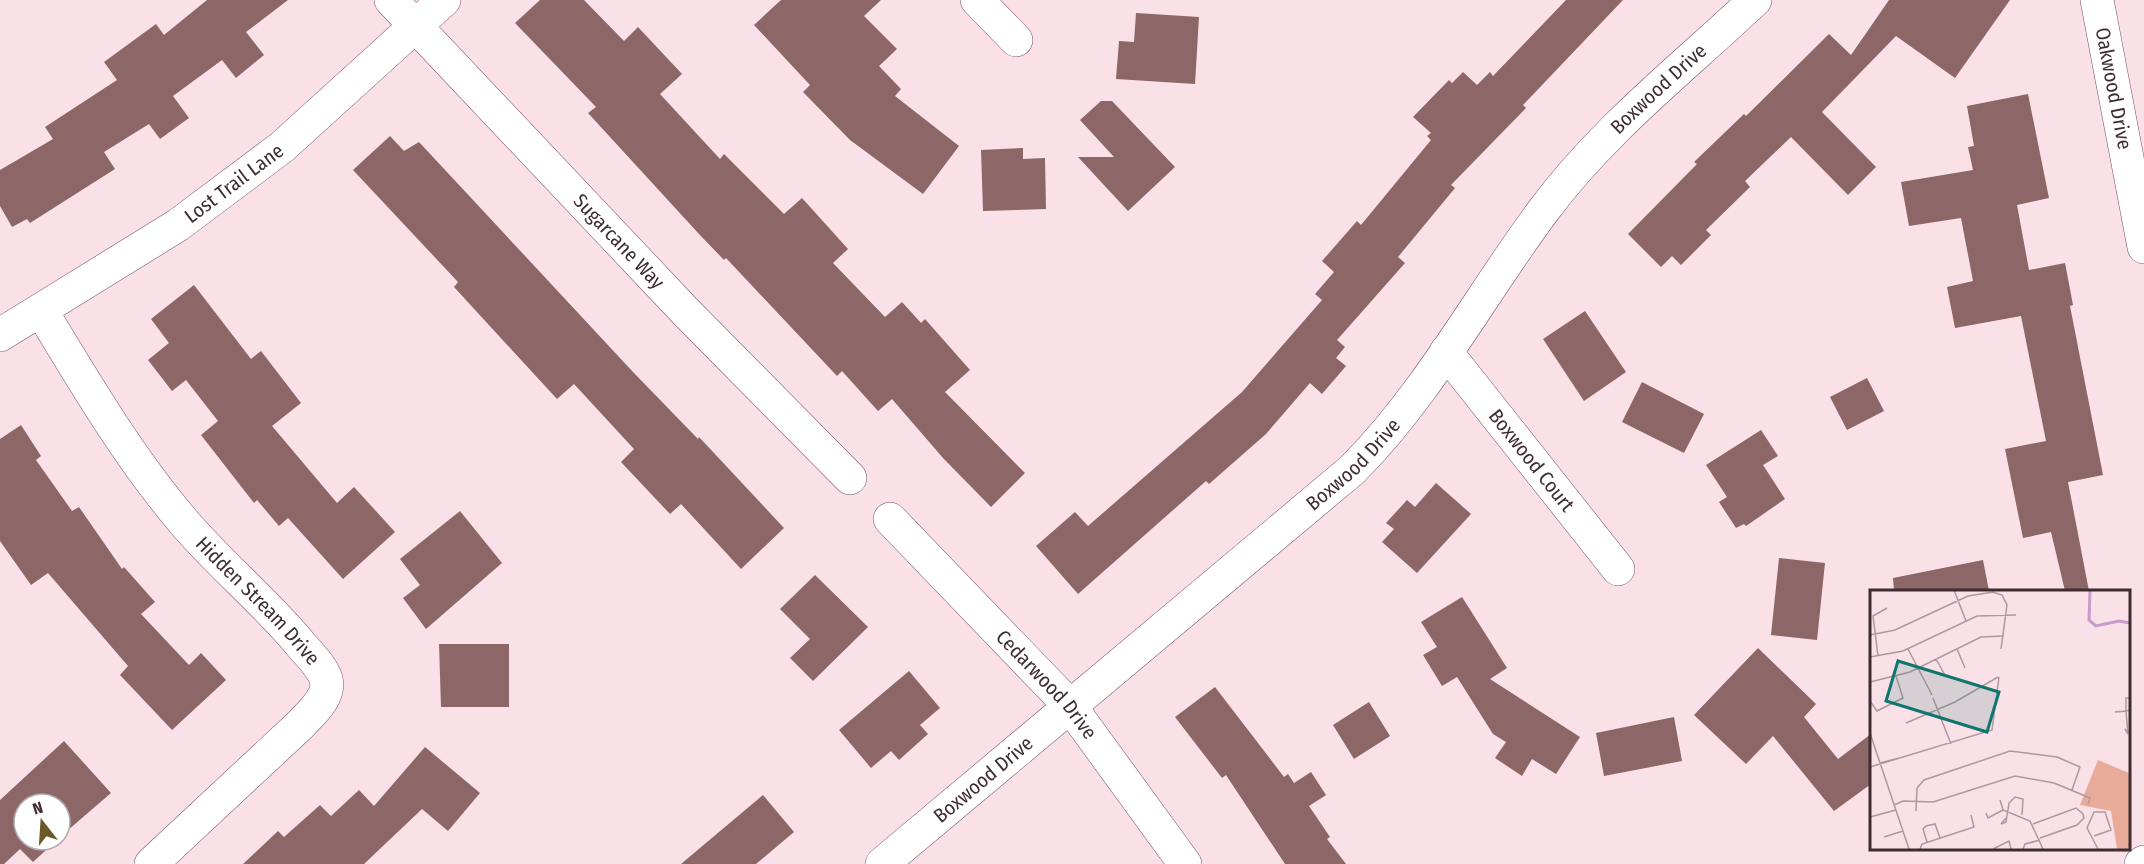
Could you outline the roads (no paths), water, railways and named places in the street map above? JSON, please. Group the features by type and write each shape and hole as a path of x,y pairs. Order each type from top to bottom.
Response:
{"street":[{"name":"Sugarcane Way","path":"391,0 684,310 850,478"},
{"name":"Lost Trail Lane","path":"0,335 42,312 178,225 282,147 444,0"},
{"path":"978,0 1016,40"},
{"name":"Boxwood Drive","path":"882,864 1352,470 1382,440 1411,404 1544,210 1586,159 1624,118 1755,0"},
{"name":"Oakwood Drive","path":"2097,0 2144,247"},
{"name":"Hidden Stream Drive","path":"42,312 87,386 146,475 183,521 289,630 316,662 326,679 326,690 320,704 151,864"},
{"name":"Boxwood Court","path":"1446,352 1618,569"},
{"name":"Cedarwood Drive","path":"890,519 1070,706 1185,864"}]}
